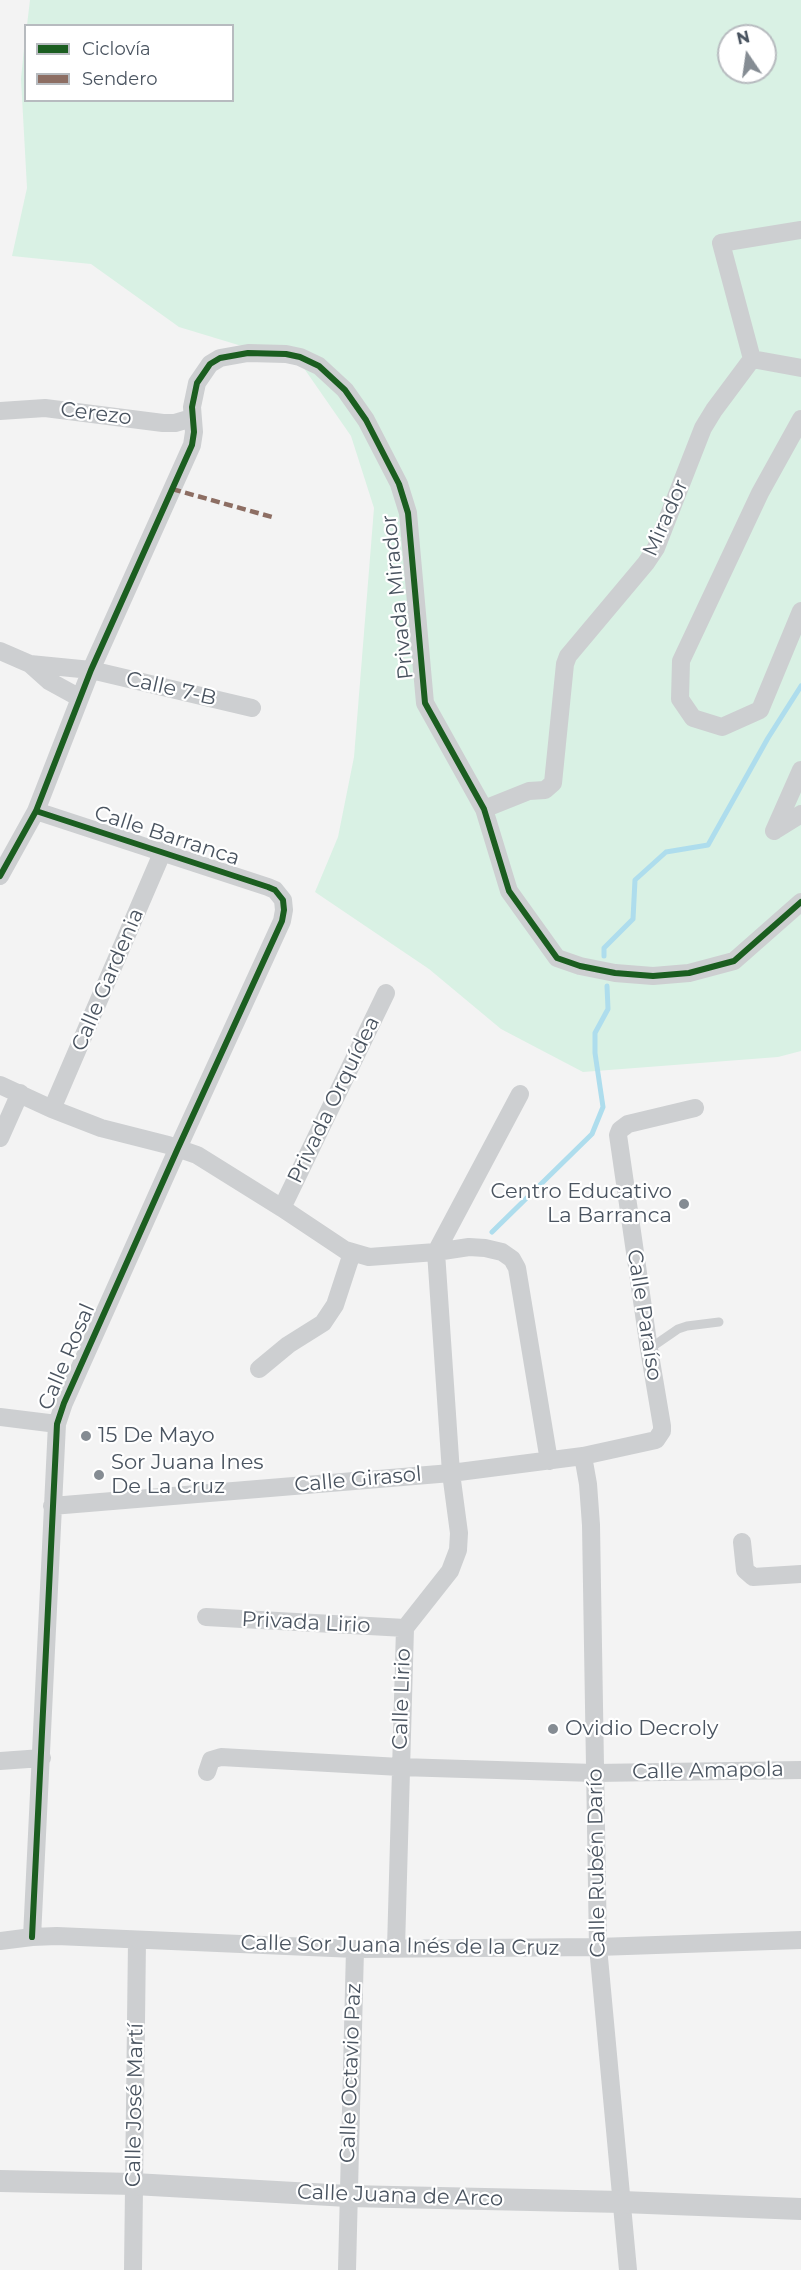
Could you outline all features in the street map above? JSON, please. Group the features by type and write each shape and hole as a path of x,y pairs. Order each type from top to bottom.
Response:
{"street":[{"path":"801,230 721,243 752,359 801,368"},
{"name":"Privada Mirador","path":"0,876 36,811 91,670 192,445 194,393 202,374 210,364 232,355 286,354 300,357 319,366 356,403 399,484 408,513 425,703 484,809 509,891 557,958 580,966 615,973 653,976 689,973 734,961 801,902"},
{"name":"Mirador","path":"484,809 529,791 545,790 553,783 565,664 568,656 656,548 704,428 714,410 752,359"},
{"name":"Cerezo","path":"0,411 45,408 163,423 175,423 192,418"},
{"path":"801,419 760,493 681,661 680,699 693,718 722,727 760,710 801,611"},
{"path":"0,651 30,664 49,681 80,698"},
{"name":"Calle 7-B","path":"30,664 91,670 252,708"},
{"path":"801,770 774,831 801,814"},
{"name":"Calle Barranca","path":"36,811 268,886 283,900"},
{"name":"Calle Gardenia","path":"52,1109 163,851"},
{"name":"Calle Rosal","path":"32,1936 57,1424 68,1392 282,921 283,900"},
{"name":"Privada Orquídea","path":"282,1208 386,993"},
{"path":"0,1084 52,1109 101,1128 197,1155 352,1253 369,1257 386,1257 469,1247 502,1252 512,1258 517,1268 549,1461"},
{"path":"0,1138 20,1093"},
{"path":"430,1253 520,1094"},
{"name":"Calle Paraíso","path":"660,1436 662,1426 648,1349 618,1135 628,1124 695,1108"},
{"path":"259,1369 288,1345 323,1323 335,1305 352,1253"},
{"name":"Calle Lirio","path":"396,1948 405,1628 450,1571 458,1551 459,1533 430,1253"},
{"path":"0,1417 57,1424"},
{"name":"Calle Girasol","path":"52,1506 451,1473 583,1456 651,1442 660,1436"},
{"name":"Calle Rubén Darío","path":"583,1456 590,1514 597,1947 628,2270"},
{"path":"742,1542 745,1570 753,1577 801,1574"},
{"name":"Privada Lirio","path":"206,1617 405,1628"},
{"name":"Calle Amapola","path":"207,1772 211,1760 221,1756 400,1767 594,1773 801,1770"},
{"path":"0,1761 42,1758"},
{"name":"Calle Sor Juana Inés de la Cruz","path":"0,1941 32,1936 396,1948 597,1947 801,1940"},
{"name":"Calle José Martí","path":"133,2270 137,1940"},
{"name":"Calle Octavio Paz","path":"347,2270 355,1948"},
{"name":"Calle Juana de Arco","path":"0,2181 134,2184 348,2196 622,2202 801,2209"}],"lane":[{"path":"648,1349 687,1326 719,1322"}],"green space":[{"path":"30,0 801,0 801,1051 778,1057 583,1072 501,1029 429,969 315,892 338,837 354,757 374,508 351,436 301,364 179,327 91,264 12,256 27,188 21,79 24,48 24,102 234,102 234,24 27,24"}],"waterway":[{"path":"604,956 604,948 633,919 635,880 666,852 708,845 768,738 801,686"},
{"path":"492,1232 592,1134 603,1107 595,1053 595,1033 608,1009 607,986"}],"marked path":[{"path":"172,489 272,517"}],"cycle path":[{"path":"0,876 36,811 91,670 192,445 194,432 192,407 197,383 210,364 220,358 248,353 286,354 300,357 319,366 345,390 366,420 399,484 408,513 425,703 484,809 509,891 557,958 580,966 615,973 653,976 689,973 734,961 801,902"},
{"path":"32,1937 57,1424 64,1403 178,1148 282,921 284,910 283,900 275,890 268,887 36,811"}],"place":[{"name":"Centro Educativo La Barranca","path":"684,1204"},
{"name":"15 De Mayo","path":"86,1436"},
{"name":"Sor Juana Ines De La Cruz","path":"99,1475"},
{"name":"Ovidio Decroly","path":"553,1729"}]}
